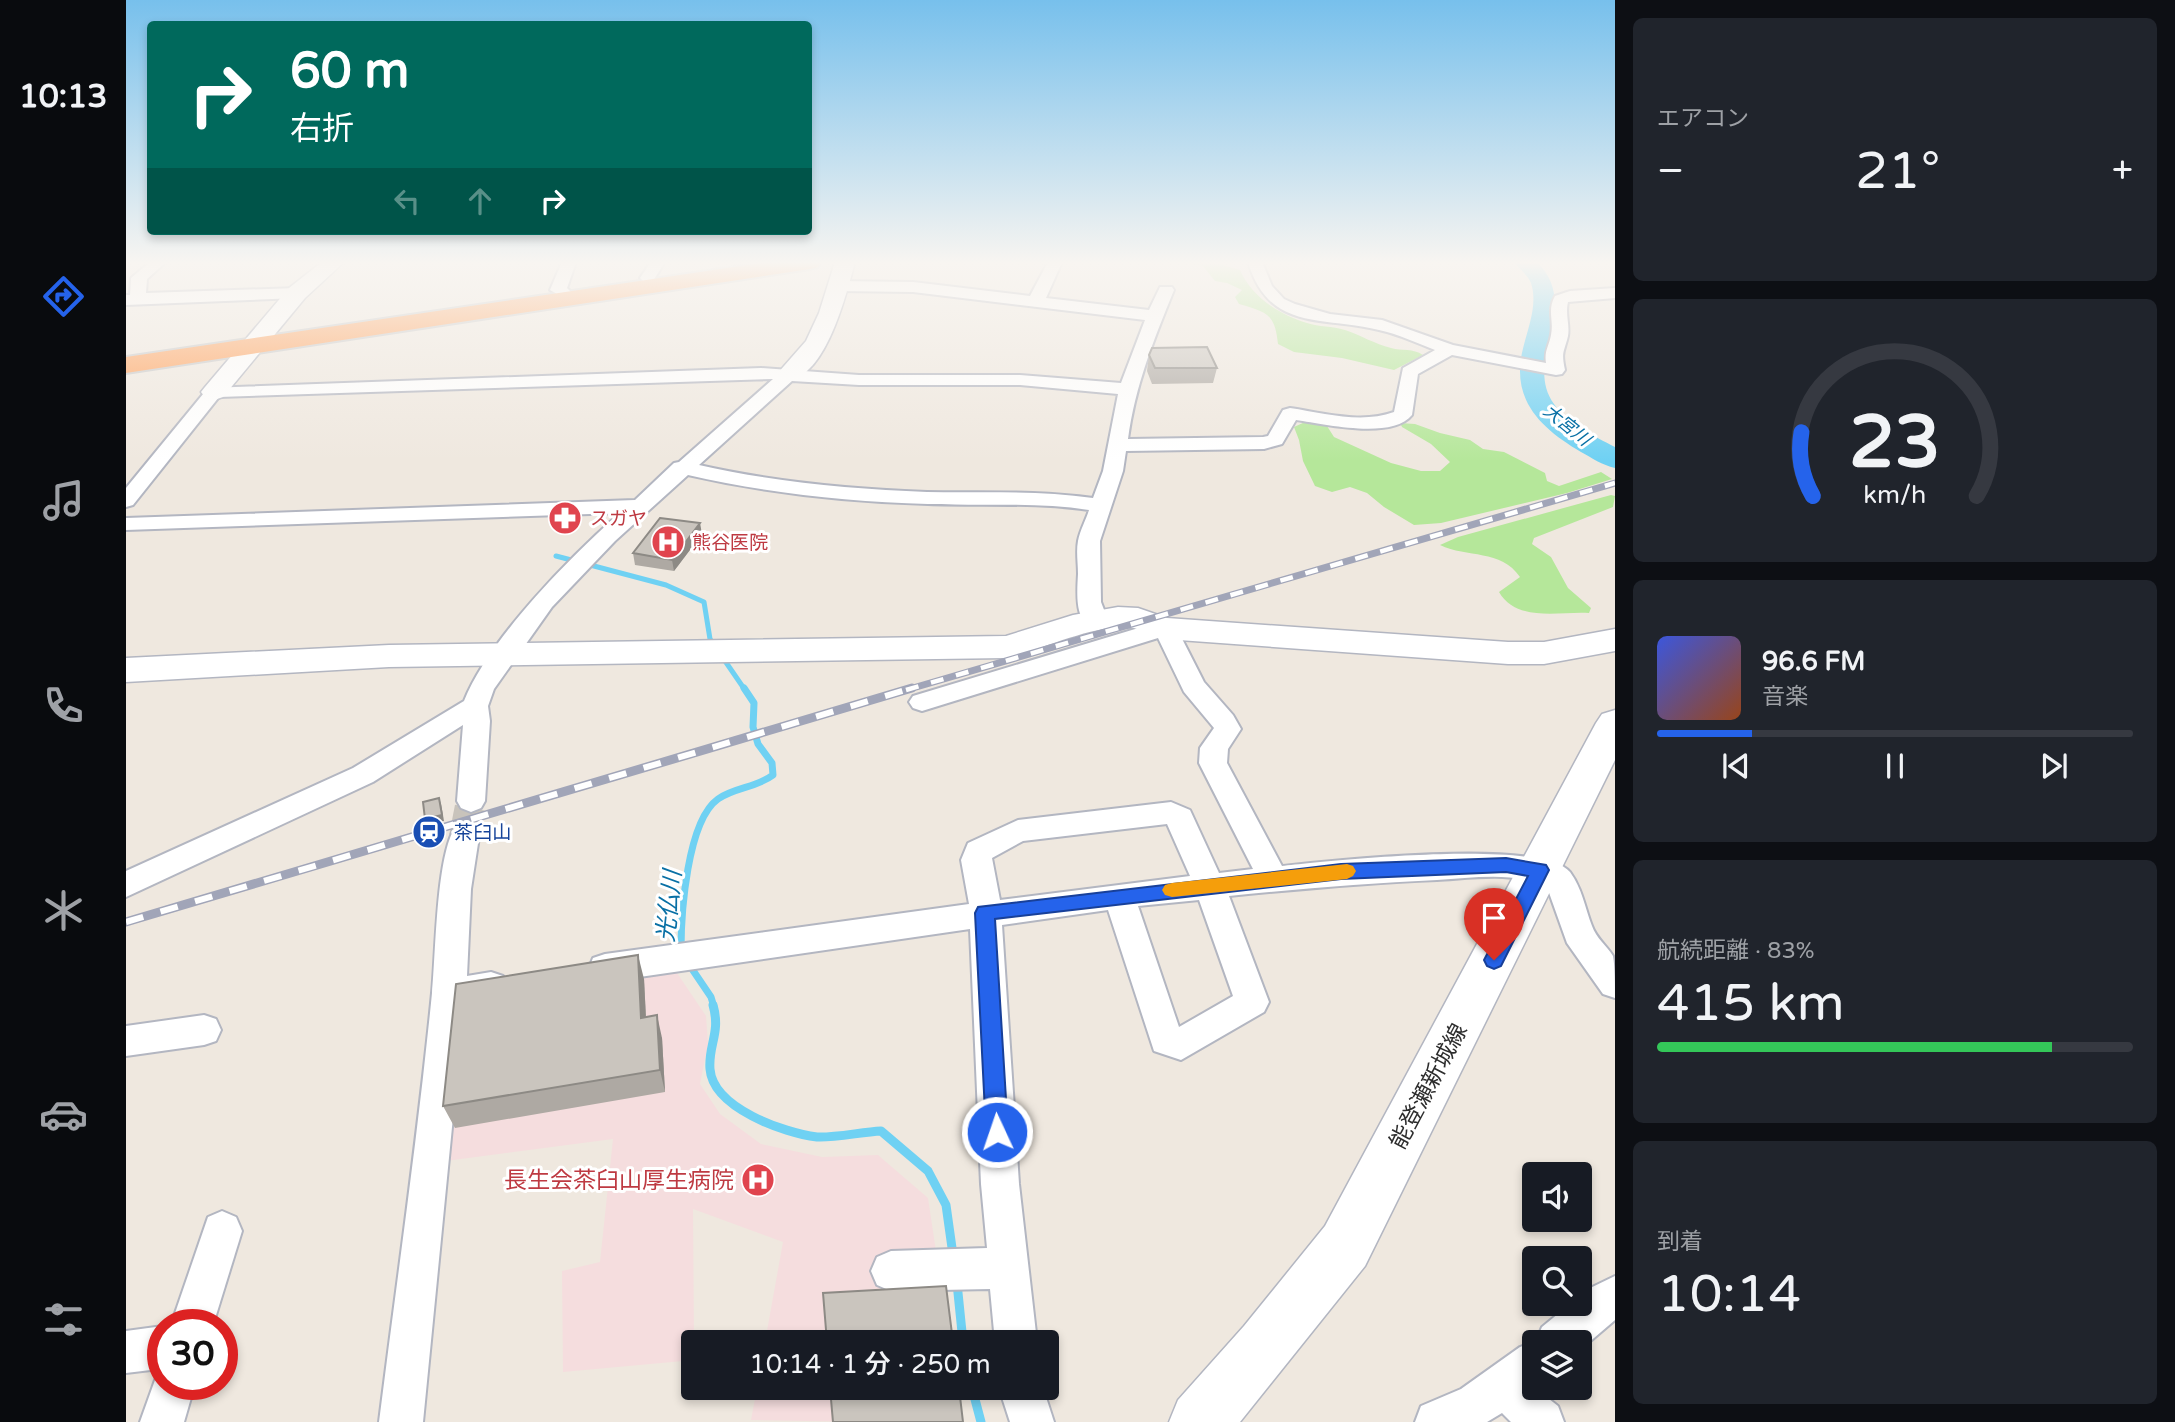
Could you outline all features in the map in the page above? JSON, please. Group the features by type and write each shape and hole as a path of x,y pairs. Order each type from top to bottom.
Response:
{"highway":[{"path":"126,364 346,328"},
{"path":"256,343 356,328"}],"street":[{"path":"126,501 268,328"},
{"path":"471,801 475,706 482,688 544,602 639,506 789,374 817,343 823,328"},
{"path":"1096,620 1092,615 1090,602 1089,541 1113,471 1128,389 1150,328"},
{"path":"1391,328 1449,349 1556,370 1553,354 1560,334 1559,328"},
{"path":"1118,445 1264,443 1275,440 1290,414 1357,422 1391,420 1403,415 1409,372 1449,349"},
{"path":"214,392 789,374 859,380 1020,380 1128,389"},
{"path":"681,467 781,488 936,498 1043,497 1101,505"},
{"path":"126,524 639,506"},
{"path":"126,670 389,656 1006,647 1027,643 1096,620 1136,618 1165,628 1508,653 1544,653 1615,640"},
{"path":"922,702 1165,628"},
{"path":"1165,628 1193,686 1228,729 1214,748 1213,763 1273,879"},
{"path":"126,885 363,775 475,706"},
{"name":"能登瀬新城線","path":"1200,1422 1265,1347 1345,1247 1615,723"},
{"path":"1012,1330 992,1268 1000,1184 985,913 976,860 979,851 1018,831 1171,813 1180,818 1210,886 1252,1002 1181,1044 1166,1040 1119,895"},
{"path":"401,1422 449,993 456,889 464,836"},
{"path":"570,974 684,955 1119,895 1341,872 1506,865 1540,870 1558,879 1568,898 1578,934 1615,984"},
{"path":"449,993 516,982"},
{"path":"126,1041 204,1030"},
{"path":"197,1309 222,1231"},
{"path":"891,1271 992,1268"},
{"path":"1571,1330 1615,1296"},
{"path":"126,1352 147,1349"},
{"path":"1437,1422 1465,1412 1520,1374 1542,1422"},
{"path":"162,1422 169,1400"},
{"path":"1025,1400 1032,1422"}],"shaded area":[{"name":"長生会茶臼山厚生病院","path":"671,964 706,1016 708,1044 700,1084 720,1114 761,1144 822,1157 878,1155 928,1198 937,1258 880,1286 877,1330 767,1330 783,1242 693,1209 694,1330 681,1330 681,1361 563,1372 562,1271 600,1262 613,1139 438,1162 456,999"},
{"path":"755,1400 871,1400 869,1422 751,1420"}],"green space":[{"path":"1276,328 1337,328 1385,346 1423,355 1394,370 1342,358 1294,352 1278,344"},
{"path":"1305,422 1327,426 1334,437 1391,463 1421,471 1440,471 1450,462 1431,444 1402,427 1400,423 1415,424 1470,440 1483,449 1504,452 1545,473 1547,481 1559,486 1601,472 1612,479 1567,493 1441,523 1414,525 1367,493 1350,487 1332,492 1315,486 1303,461 1294,427"},
{"path":"1615,496 1613,507 1534,538 1532,544 1551,557 1568,588 1591,608 1589,613 1540,613 1517,608 1507,602 1499,592 1520,577 1512,568 1493,558 1440,545 1458,537"}],"building":[{"path":"1207,347 1217,368 1155,368 1149,355 1152,348"},
{"path":"660,518 700,523 672,560 633,553"},
{"path":"439,798 442,815 425,819 423,802"},
{"path":"638,955 641,1018 657,1015 660,1070 443,1106 456,984"},
{"path":"946,1286 952,1330 826,1330 823,1293"},
{"path":"831,1400 960,1400 963,1422 833,1422"}],"waterway":[{"name":"大宮川","path":"1540,328 1532,370 1533,386 1538,400 1544,410 1562,427 1615,459"},
{"name":"光仏川","path":"556,556 666,585 704,602 710,639 715,646"},
{"name":"光仏川","path":"723,658 745,690"},
{"name":"光仏川","path":"681,950 682,914 688,869 699,827 718,799 760,783 773,775 772,763 758,744 753,727 754,703 744,688"},
{"name":"光仏川","path":"688,963 711,997 714,1007"},
{"name":"光仏川","path":"713,1005 716,1023 710,1069 714,1083 723,1096 752,1116 803,1135 824,1137 881,1131 928,1171 946,1205 953,1255"},
{"name":"光仏川","path":"957,1283 962,1330"},
{"name":"光仏川","path":"975,1400 981,1422"}],"tunnel":[{"path":"464,837 471,801"}],"railway":[{"path":"906,690 1615,483"},
{"path":"126,922 912,688"}],"slow traffic":[{"path":"1172,890 1347,871"}],"place":[{"name":"スガヤ","path":"565,518"},
{"name":"熊谷医院","path":"668,542"},
{"name":"茶臼山","path":"429,832"},
{"name":"長生会茶臼山厚生病院","path":"758,1180"}],"route":[{"path":"997,1132 985,913 1119,895 1341,872 1506,865 1540,870 1494,960"}]}
